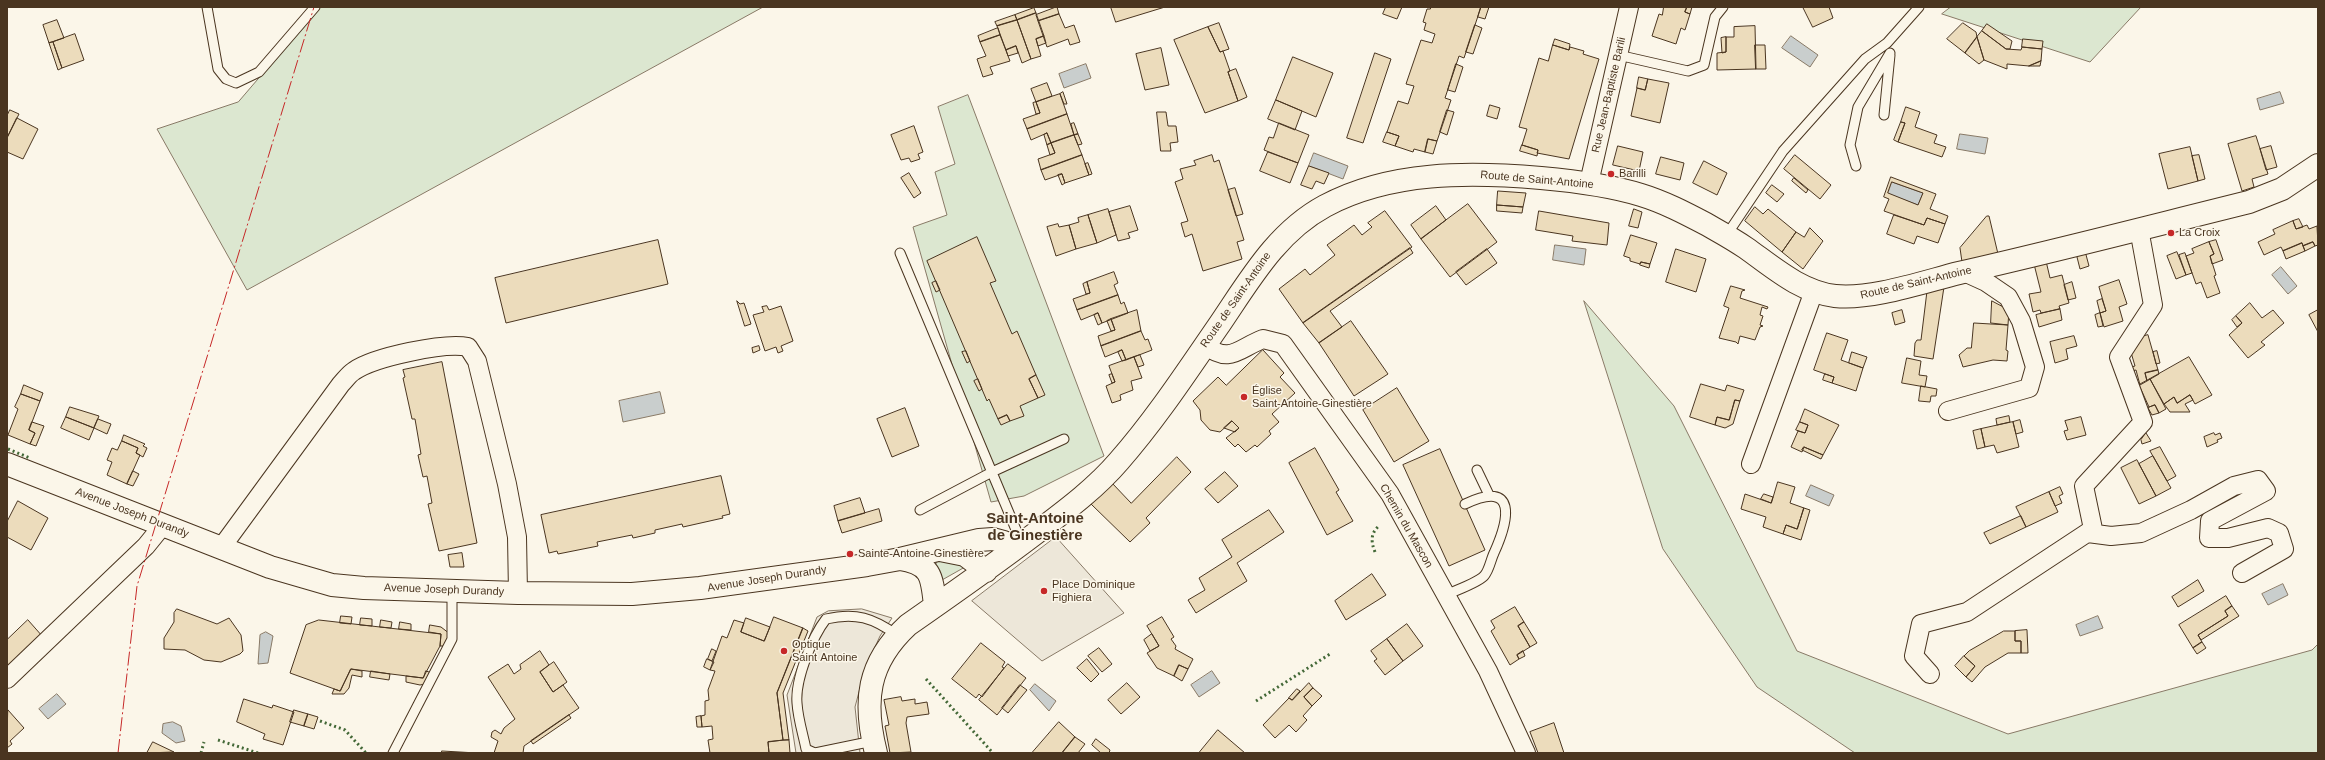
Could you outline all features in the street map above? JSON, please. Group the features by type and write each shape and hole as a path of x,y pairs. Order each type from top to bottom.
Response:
{"street":[{"name":"Rue Jean-Baptiste Barili","path":"1589,183 1628,7"},
{"name":"Route de Saint-Antoine","path":"875,747 869,719 869,698 872,683 886,651 897,635 1067,510 1118,463 1205,345 1266,256 1283,237 1323,207 1347,196 1374,187 1428,176 1514,176 1589,183 1642,195 1671,206 1726,236 1794,281 1814,291 1850,297 1874,293 1964,272 2249,202 2282,189 2317,167"},
{"path":"1930,674 1914,656 1921,624 1967,612 2093,529 2084,486 2143,422 2119,357 2153,305 2139,229"},
{"path":"1948,411 2029,388 2035,367 2021,321 2008,297 1986,282 1964,272"},
{"path":"1751,464 1814,291"},
{"name":"Chemin du Mascon","path":"1205,345 1214,352 1223,355 1244,350 1263,339 1283,344 1390,494 1488,671 1526,753"},
{"path":"221,548 341,384 354,371 375,362 428,348 457,344 468,347 477,361 483,385 507,484 517,537 518,593"},
{"name":"Avenue Joseph Durandy","path":"7,464 296,576 332,584 364,588 518,593 608,594 700,588 900,559 993,539 1017,548"},
{"path":"2088,533 2111,536 2141,533 2191,510 2234,486 2258,480 2266,491 2210,521 2209,538 2228,538 2268,528 2279,533 2284,549 2242,573"},
{"path":"7,679 146,546 163,525"},
{"path":"939,550 964,555 986,571"},
{"path":"900,559 916,562 924,566 933,587 935,606"}],"lane":[{"path":"207,7 218,69 226,79 236,83 259,72 315,7"},
{"path":"1618,55 1688,71 1704,65 1715,17 1723,7"},
{"path":"1726,236 1783,151 1865,59 1887,43 1919,7"},
{"path":"1884,115 1890,53 1887,43"},
{"path":"1856,166 1850,145 1858,107 1890,53"},
{"path":"900,253 992,472 1017,548"},
{"path":"920,510 992,472 1064,439"},
{"path":"1477,470 1489,495"},
{"path":"1445,595 1484,576 1501,536 1507,514 1504,504 1496,497 1489,495 1465,504"},
{"path":"393,753 452,639 452,590"},
{"path":"875,747 815,753 806,750 797,703 797,687 817,631 826,619 855,617 878,621 897,635"}],"green space":[{"path":"320,7 763,7 247,290 157,129 238,102"},
{"path":"1951,7 2141,7 2090,62 1942,14"},
{"path":"968,95 1104,456 1024,496 991,502 913,227 947,215 935,172 955,164 938,107"},
{"path":"1584,301 1674,406 1797,651 2008,734 2312,650 2318,644 2318,753 1855,753 1757,687 1663,549"},
{"path":"939,560 959,562 965,567 942,580 934,567"}],"shaded area":[{"path":"1791,36 1818,55 1810,67 1782,48"},
{"path":"1086,64 1091,78 1064,88 1059,74"},
{"path":"2280,92 2284,103 2260,110 2257,99"},
{"path":"1960,134 1988,138 1985,154 1957,149"},
{"path":"1314,153 1348,166 1343,179 1309,166"},
{"path":"1892,182 1923,193 1918,205 1888,194"},
{"path":"1555,245 1586,249 1584,265 1553,260"},
{"path":"2281,267 2297,286 2288,294 2272,275"},
{"path":"660,392 665,413 623,422 619,401"},
{"path":"1811,485 1834,495 1829,506 1806,496"},
{"name":"Place Dominique Fighiera","path":"1056,537 1124,613 1042,661 972,601"},
{"path":"2283,584 2288,595 2268,605 2262,594"},
{"path":"862,609 892,618 880,636 865,669 855,707 860,753 796,753 787,695 817,617 828,611"},
{"path":"2098,616 2103,628 2080,636 2076,625"},
{"path":"266,632 273,636 268,663 258,664 260,635"},
{"path":"1212,671 1220,683 1199,697 1191,685"},
{"path":"1035,684 1056,701 1049,711 1030,690"},
{"path":"57,694 66,704 48,719 39,709"},
{"path":"173,722 181,726 185,741 176,743 162,733 163,724"}],"building":[{"path":"1057,7 1059,14 1038,21 1036,15"},
{"path":"1111,7 1165,7 1116,22"},
{"path":"1386,7 1402,7 1397,19 1383,14"},
{"path":"1431,7 1481,7 1464,58 1459,56 1445,98 1451,100 1437,141 1428,139 1425,152 1414,149 1413,152 1395,146 1399,136 1387,132 1398,101 1408,104 1414,86 1406,84 1421,40 1432,43 1435,34 1424,30 1426,23 1423,22 1427,9 1430,9"},
{"path":"1481,7 1489,7 1485,19 1478,17"},
{"path":"1664,7 1687,7 1685,12 1690,14 1685,30 1681,28 1676,44 1652,36 1659,14 1662,15"},
{"path":"1687,7 1692,7 1690,14 1685,12"},
{"path":"1803,7 1829,7 1833,18 1813,27"},
{"path":"1034,8 1036,13 1017,20 1015,15"},
{"path":"1036,13 1044,36 1036,39 1041,56 1031,59 1017,20"},
{"path":"1059,14 1065,28 1074,25 1080,42 1070,45 1068,39 1047,47 1038,21"},
{"path":"1015,15 1017,20 997,26 995,22"},
{"path":"57,20 64,38 49,43 43,25"},
{"path":"1017,20 1031,59 1022,63 1016,46 1006,50 997,26"},
{"path":"1219,23 1229,49 1220,52 1208,27"},
{"path":"1963,23 1976,32 1977,37 1965,53 1947,39"},
{"path":"1987,24 2012,41 2010,49 2006,49 1982,31"},
{"path":"1475,25 1482,28 1473,54 1466,52"},
{"path":"1755,26 1756,69 1717,70 1717,53 1726,52 1726,37 1734,37 1734,27"},
{"path":"1208,27 1220,52 1223,51 1230,71 1228,72 1238,101 1205,113 1174,40"},
{"path":"998,28 1000,35 980,42 978,36"},
{"path":"1982,31 2006,49 2021,50 2022,47 2042,49 2041,61 2029,66 2007,64 2007,69 1984,60 1977,37"},
{"path":"75,34 84,60 62,68 53,42"},
{"path":"1000,35 1010,61 990,67 993,74 983,77 977,59 986,56 980,42"},
{"path":"1044,36 1046,43 1038,46 1036,39"},
{"path":"1726,37 1726,52 1722,53 1721,38"},
{"path":"1977,37 1984,60 1979,64 1965,53"},
{"path":"1555,39 1570,44 1569,50 1553,45"},
{"path":"2023,39 2043,41 2042,49 2022,47"},
{"path":"53,42 62,68 58,70 49,43"},
{"path":"1553,45 1569,50 1570,47 1584,51 1583,54 1599,59 1569,159 1537,153 1538,150 1522,145 1527,129 1519,127 1539,58 1548,61"},
{"path":"1755,45 1765,45 1766,69 1756,69"},
{"path":"1016,46 1018,53 1008,56 1006,50"},
{"path":"1161,48 1169,85 1145,90 1136,54"},
{"path":"1375,53 1391,59 1363,143 1347,138"},
{"path":"1293,57 1333,73 1316,117 1276,100"},
{"path":"2041,61 2040,66 2029,66"},
{"path":"1456,64 1463,67 1455,92 1448,90"},
{"path":"1236,69 1247,97 1238,101 1228,72"},
{"path":"1639,77 1648,79 1645,90 1637,88"},
{"path":"1648,79 1669,83 1660,123 1631,116 1637,88 1645,90"},
{"path":"1047,83 1052,96 1036,102 1031,89"},
{"path":"1063,92 1067,104 1064,104 1060,94"},
{"path":"1060,94 1067,114 1027,129 1023,119 1040,113 1036,102"},
{"path":"1276,100 1302,111 1295,130 1268,119"},
{"path":"1036,102 1040,113 1036,114 1033,103"},
{"path":"1490,105 1500,108 1497,119 1487,116"},
{"path":"1906,107 1920,112 1915,127 1937,135 1934,143 1946,147 1942,157 1898,142 1905,123 1901,122"},
{"path":"10,110 19,114 7,138 7,116"},
{"path":"1447,110 1454,112 1447,135 1440,132"},
{"path":"1157,112 1166,112 1168,126 1176,126 1178,142 1170,143 1171,151 1161,151"},
{"path":"1067,114 1074,135 1051,143 1047,133 1031,140 1027,129"},
{"path":"17,118 38,129 23,159 7,152 7,138"},
{"path":"1901,122 1905,123 1898,142 1894,140"},
{"path":"1074,123 1078,134 1074,135 1071,124"},
{"path":"1279,123 1309,135 1298,163 1264,150 1269,137 1273,138"},
{"path":"914,126 923,152 918,154 920,159 911,162 909,158 901,160 891,135"},
{"path":"1387,132 1399,136 1395,146 1383,142"},
{"path":"1047,133 1051,143 1047,145 1044,135"},
{"path":"1078,134 1082,144 1078,145 1074,135"},
{"path":"1074,135 1082,155 1041,170 1038,159 1055,153 1051,143"},
{"path":"2256,136 2268,174 2252,179 2254,187 2242,191 2228,144"},
{"path":"1428,139 1437,141 1433,154 1425,152"},
{"path":"1051,143 1055,153 1050,155 1047,145"},
{"path":"1522,145 1538,150 1537,156 1520,151"},
{"path":"1618,146 1643,152 1639,171 1613,165"},
{"path":"2271,146 2277,167 2266,170 2260,149"},
{"path":"2190,147 2198,181 2168,189 2159,154"},
{"path":"1268,152 1298,163 1290,183 1260,171"},
{"path":"1082,155 1089,175 1065,183 1062,174 1045,180 1041,170"},
{"path":"1212,155 1214,162 1219,160 1244,240 1237,242 1242,259 1203,271 1192,234 1185,237 1181,223 1188,221 1175,182 1183,179 1180,169 1196,165 1194,161"},
{"path":"1795,155 1831,185 1820,199 1784,169"},
{"path":"2199,155 2205,179 2198,181 2192,156"},
{"path":"1661,157 1684,163 1680,180 1656,174"},
{"path":"1704,161 1727,173 1717,195 1693,183"},
{"path":"1088,163 1092,174 1089,175 1085,164"},
{"path":"1309,166 1329,173 1324,184 1316,181 1312,189 1301,185"},
{"path":"909,173 921,193 914,198 901,178"},
{"path":"1062,174 1065,183 1062,185 1058,175"},
{"path":"1891,177 1936,194 1930,209 1948,216 1945,224 1927,218 1924,225 1884,211 1889,199 1884,197","holes":["1892,182 1923,193 1918,205 1888,193"]},
{"path":"1794,178 1808,190 1806,193 1792,181"},
{"path":"1772,185 1784,194 1777,202 1766,193"},
{"path":"1235,188 1243,214 1236,216 1228,190"},
{"path":"1498,191 1526,193 1523,207 1497,205"},
{"path":"1468,204 1497,242 1450,277 1421,239"},
{"path":"1497,205 1523,207 1522,213 1497,211"},
{"path":"1130,206 1138,230 1128,233 1130,238 1118,241 1109,212"},
{"path":"1436,206 1446,220 1421,239 1411,225"},
{"path":"1755,207 1763,214 1768,209 1796,232 1782,252 1745,221"},
{"path":"1108,209 1116,235 1097,243 1088,215"},
{"path":"1634,209 1642,212 1638,228 1629,226"},
{"path":"1385,211 1412,247 1303,323 1279,289 1305,269 1310,275 1335,255 1327,245 1354,225 1362,235 1372,227 1368,223"},
{"path":"1539,211 1609,223 1607,245 1572,241 1573,236 1536,230"},
{"path":"1088,215 1097,243 1076,249 1069,225 1079,222 1078,218"},
{"path":"1894,215 1924,225 1927,218 1945,224 1938,243 1917,236 1914,244 1887,234"},
{"path":"1987,216 1989,216 1998,254 1962,262 1960,248"},
{"path":"2299,219 2303,227 2296,229 2293,221"},
{"path":"2293,221 2296,229 2307,225 2309,229 2317,226 2318,245 2315,246 2313,242 2303,246 2302,243 2283,251 2281,247 2264,255 2258,242 2275,234 2273,230"},
{"path":"1058,224 1059,227 1069,225 1076,249 1056,256 1047,227"},
{"path":"1810,228 1823,241 1803,269 1782,252 1796,232 1804,237"},
{"path":"1631,235 1657,243 1650,264 1641,262 1640,264 1630,261 1630,258 1624,256"},
{"path":"977,237 996,281 990,283 1012,334 1017,331 1036,375 1029,379 1038,398 1020,406 1024,416 1010,421 1007,415 998,419 989,399 987,401 927,261"},
{"path":"658,240 668,284 506,323 495,278"},
{"path":"2216,240 2223,260 2212,264 2210,256 2214,254 2209,242"},
{"path":"2209,242 2214,254 2210,256 2216,275 2214,276 2220,293 2207,298 2201,282 2196,284 2186,256 2194,253 2192,249"},
{"path":"2313,242 2315,246 2305,251 2303,246"},
{"path":"2302,243 2305,251 2286,259 2283,251"},
{"path":"1410,248 1413,253 1330,311 1342,327 1319,343 1303,323"},
{"path":"1487,249 1497,263 1466,285 1456,272"},
{"path":"1676,249 1706,259 1696,292 1666,282"},
{"path":"2085,251 2089,266 2080,269 2076,253"},
{"path":"2177,252 2186,275 2176,279 2167,256"},
{"path":"2185,253 2192,273 2186,275 2179,255"},
{"path":"2046,261 2050,278 2062,275 2069,303 2059,306 2060,309 2041,313 2040,310 2033,312 2029,294 2041,292 2034,264"},
{"path":"1641,262 1650,264 1649,268 1640,265"},
{"path":"1114,272 1118,283 1114,285 1118,295 1077,310 1073,299 1090,293 1087,282"},
{"path":"2119,280 2127,304 2119,307 2123,321 2104,327 2100,313 2106,311 2099,287"},
{"path":"936,281 940,290 936,292 932,283"},
{"path":"1087,282 1090,293 1086,294 1083,284"},
{"path":"2072,282 2076,298 2068,300 2064,285"},
{"path":"1731,286 1745,290 1742,291 1740,298 1768,307 1767,309 1762,307 1760,315 1763,316 1760,325 1763,326 1760,327 1755,340 1740,336 1738,344 1736,342 1719,338 1729,308 1724,306"},
{"path":"1944,287 1933,359 1914,356 1915,343 1917,340 1921,340 1927,291"},
{"path":"1118,295 1121,304 1124,302 1128,313 1102,323 1098,313 1081,320 1077,310"},
{"path":"2102,299 2106,311 2100,313 2097,301"},
{"path":"737,301 740,304 744,303 751,324 745,326"},
{"path":"1992,301 2009,310 2008,325 1991,323"},
{"path":"2250,303 2262,318 2273,310 2284,323 2261,342 2265,345 2248,358 2229,335 2242,323 2236,316"},
{"path":"767,306 769,310 781,306 793,341 781,346 783,351 778,353 776,347 765,351 753,315 764,312 762,307"},
{"path":"2060,309 2062,320 2039,327 2036,315"},
{"path":"1137,310 1141,331 1101,346 1098,336 1115,330 1111,319"},
{"path":"1902,310 1905,322 1895,325 1892,313"},
{"path":"2318,310 2318,332 2309,315"},
{"path":"1098,313 1102,323 1098,325 1094,315"},
{"path":"2100,313 2103,326 2098,327 2095,315"},
{"path":"2236,316 2242,323 2237,327 2232,320"},
{"path":"1111,319 1115,330 1111,331 1107,321"},
{"path":"1351,321 1388,374 1354,396 1319,343"},
{"path":"1974,323 2008,325 2006,350 2008,351 2007,361 1993,360 1963,367 1959,355 1967,348 1971,348"},
{"path":"1141,331 1145,340 1148,339 1152,350 1126,360 1122,350 1105,357 1101,346"},
{"path":"1827,333 1848,340 1841,360 1863,368 1856,391 1832,383 1834,377 1814,370"},
{"path":"2148,335 2158,370 2145,373 2147,381 2140,385 2136,370 2132,371 2131,367 2135,366 2130,349 2134,339"},
{"path":"2074,336 2077,346 2066,349 2068,359 2055,363 2050,342"},
{"path":"759,346 760,350 753,353 752,348"},
{"path":"1122,350 1126,360 1122,361 1118,352"},
{"name":"Église Saint-Antoine-Ginestière","path":"1263,350 1284,373 1280,377 1295,393 1272,414 1279,422 1269,431 1271,434 1257,447 1255,445 1246,452 1238,444 1235,447 1226,438 1239,428 1232,421 1220,432 1210,430 1201,420 1200,410 1193,401 1218,377 1226,385"},
{"path":"966,351 970,361 967,363 962,352"},
{"path":"2157,351 2160,363 2156,364 2153,352"},
{"path":"1852,352 1867,357 1863,368 1849,363"},
{"path":"1140,355 1144,365 1138,367 1134,357"},
{"path":"1134,357 1142,378 1131,381 1133,390 1120,395 1121,400 1112,403 1106,386 1115,382 1109,366"},
{"path":"2189,357 2212,395 2195,404 2190,395 2177,403 2174,397 2164,404 2150,379"},
{"path":"1907,358 1921,361 1919,375 1927,376 1925,387 1902,383"},
{"path":"442,362 477,543 439,551 428,504 432,503 427,476 423,477 418,455 421,454 415,419 412,419 403,378 405,377 403,370"},
{"path":"2158,370 2159,374 2147,381 2145,373"},
{"path":"1112,374 1115,382 1112,383 1109,375"},
{"path":"1825,374 1834,377 1832,383 1823,380"},
{"path":"1036,375 1045,395 1038,398 1029,379"},
{"path":"978,379 982,389 979,391 974,381"},
{"path":"2150,379 2166,409 2159,413 2155,405 2149,407 2139,385"},
{"path":"1701,384 1725,391 1727,385 1744,390 1740,401 1735,400 1729,420 1717,417 1715,425 1690,417"},
{"path":"24,385 43,393 40,401 21,394"},
{"path":"1921,386 1937,389 1936,396 1931,396 1930,402 1919,401"},
{"path":"1397,388 1429,441 1394,462 1363,410"},
{"path":"21,394 40,401 29,430 35,433 30,444 8,435 18,409 15,407"},
{"path":"2190,395 2193,400 2185,404 2190,412 2170,412 2164,404 2174,397 2177,403"},
{"path":"1735,400 1740,401 1733,424 1725,428 1715,425 1717,417 1729,420"},
{"path":"2155,405 2159,413 2152,415 2148,408"},
{"path":"70,407 99,416 94,428 66,417"},
{"path":"905,408 919,446 892,457 877,419"},
{"path":"1805,409 1839,425 1823,455 1804,447 1802,452 1791,447 1798,431 1805,433 1808,425 1800,422"},
{"path":"1007,415 1010,421 1001,425 998,419"},
{"path":"2009,416 2010,422 1997,425 1996,419"},
{"path":"66,417 94,428 89,440 61,428"},
{"path":"2081,417 2086,435 2067,440 2064,431 2068,430 2065,421"},
{"path":"98,419 111,424 107,434 94,428"},
{"path":"2020,420 2023,432 2016,434 2013,422"},
{"path":"1232,421 1239,428 1235,432 1224,428"},
{"path":"32,422 44,426 36,446 30,444 35,433 29,430"},
{"path":"1800,422 1808,425 1805,433 1796,430"},
{"path":"2013,422 2019,447 1997,453 1994,445 1985,447 1981,429"},
{"path":"1981,429 1985,447 1977,449 1973,431"},
{"path":"2146,433 2151,441 2142,444 2141,440"},
{"path":"2214,433 2215,435 2220,433 2222,438 2217,440 2218,442 2207,447 2204,437"},
{"path":"124,435 145,444 143,446 147,448 143,457 136,453 138,448 122,441"},
{"path":"122,441 138,448 136,453 140,455 127,484 107,475 112,462 107,460 112,448 117,450"},
{"path":"1804,447 1823,455 1821,459 1802,450"},
{"path":"2160,447 2176,476 2167,481 2150,451"},
{"path":"1315,448 1339,490 1336,492 1353,521 1327,535 1289,463"},
{"path":"1440,449 1485,550 1449,566 1403,465"},
{"path":"2153,456 2171,488 2156,496 2139,464"},
{"path":"1177,457 1191,472 1146,518 1150,523 1130,542 1091,504 1112,483 1131,503"},
{"path":"2137,460 2156,496 2139,504 2121,468"},
{"path":"133,471 139,474 133,486 127,484"},
{"path":"1225,472 1238,486 1218,503 1205,489"},
{"path":"721,476 730,514 722,516 723,518 683,527 682,524 655,530 655,533 633,538 632,535 597,542 598,546 558,554 557,551 549,553 541,515"},
{"path":"1778,482 1795,487 1790,503 1804,508 1797,529 1786,525 1783,534 1763,527 1766,517 1741,509 1745,494 1771,503"},
{"path":"2060,487 2063,494 2059,496 2062,503 2055,506 2049,492"},
{"path":"2049,492 2058,512 2026,527 2016,507"},
{"path":"1764,494 1773,497 1771,503 1761,499"},
{"path":"860,498 865,513 838,521 834,506"},
{"path":"18,501 48,518 31,550 7,537 7,522"},
{"path":"1804,508 1810,510 1801,540 1783,534 1786,525 1797,529"},
{"path":"879,509 882,521 842,533 838,521"},
{"path":"1269,510 1284,532 1237,563 1247,581 1196,613 1188,600 1205,590 1199,578 1232,557 1222,540"},
{"path":"2021,516 2026,527 1990,544 1984,533"},
{"path":"462,553 464,567 450,567 448,555"},
{"path":"1372,574 1386,595 1346,620 1335,601"},
{"path":"2198,580 2204,591 2178,607 2172,597"},
{"path":"2226,596 2232,606 2225,611 2228,616 2198,635 2202,642 2193,648 2179,625"},
{"path":"2232,606 2239,616 2201,640 2198,635 2228,616 2225,611"},
{"path":"1515,607 1524,622 1518,626 1530,647 1517,655 1519,659 1510,665 1491,631 1495,628 1491,621"},
{"path":"177,609 217,624 229,618 241,635 243,651 240,654 221,662 204,660 185,650 164,649 164,638 174,622 174,613"},
{"path":"341,616 352,617 351,624 340,623"},
{"path":"774,617 803,628 777,693 783,740 768,742 769,753 710,753 708,740 713,739 712,726 702,727 701,716 705,715 705,701 709,700 708,690 715,671 710,670 722,636 727,638 734,620 744,623 741,632 764,641"},
{"path":"1162,617 1174,637 1171,639 1176,646 1175,649 1193,659 1188,669 1179,665 1174,676 1157,668 1147,653 1159,646 1147,626"},
{"path":"361,618 372,619 372,626 360,625"},
{"path":"746,618 770,627 764,641 741,632"},
{"path":"28,620 43,637 7,667 7,640"},
{"path":"319,620 441,634 440,646 423,678 351,669 340,691 290,673 306,625"},
{"path":"381,620 392,622 391,628 380,627"},
{"path":"400,622 411,624 411,630 399,629"},
{"path":"1524,622 1537,643 1530,647 1518,626"},
{"path":"1407,624 1423,646 1403,661 1387,639"},
{"path":"430,625 441,627 450,634 444,646 440,646 441,634 429,632"},
{"path":"803,628 808,631 783,693 789,740 783,740 777,693"},
{"path":"2027,630 2028,653 2021,653 2021,641 2015,641 2015,631"},
{"path":"2004,631 2015,631 2015,641 2021,641 2021,653 2008,653 1985,667 1972,682 1966,677 1975,666 1964,656 1969,651"},
{"path":"1152,634 1159,646 1150,651 1144,640"},
{"path":"1387,639 1403,661 1385,675 1374,661 1377,659 1371,651"},
{"path":"2202,642 2206,648 2197,654 2193,648"},
{"path":"981,643 1005,662 1002,667 1004,668 982,697 979,694 976,698 952,679"},
{"path":"1099,648 1112,664 1102,672 1088,656"},
{"path":"712,649 716,651 712,661 708,659"},
{"path":"540,651 549,665 540,672 553,692 563,685 579,708 524,746 523,753 494,753 498,741 491,737 492,732 495,730 501,734 504,728 515,719 488,677 508,664 514,674 521,669 520,665"},
{"path":"1523,651 1525,656 1519,659 1517,655"},
{"path":"1964,656 1975,666 1966,677 1955,666"},
{"path":"707,659 714,662 710,670 704,667"},
{"path":"1087,659 1099,674 1091,682 1077,668"},
{"path":"554,662 567,682 553,692 540,672"},
{"path":"1008,664 1026,678 997,715 979,700"},
{"path":"1179,665 1188,669 1182,681 1174,676"},
{"path":"351,669 362,671 362,677 352,675 349,688 344,694 332,694 334,689 340,691"},
{"path":"371,671 390,674 389,680 370,677"},
{"path":"426,671 432,673 425,684 420,685 406,682 406,676 423,678"},
{"path":"1127,683 1140,697 1121,714 1108,700"},
{"path":"1309,683 1313,688 1304,697 1312,706 1303,716 1307,720 1296,732 1289,725 1275,738 1263,725 1289,698 1292,700"},
{"path":"1020,685 1027,690 1008,713 1002,708"},
{"path":"1313,688 1322,696 1312,706 1304,697"},
{"path":"1297,689 1300,691 1292,700 1289,698"},
{"path":"901,697 902,701 915,699 915,704 927,702 929,714 907,717 906,723 911,752 890,753 885,726 889,725 884,700"},
{"path":"244,699 272,708 273,705 294,712 283,745 263,739 265,734 237,722"},
{"path":"8,710 24,728 10,741 12,744 7,748"},
{"path":"294,710 308,714 304,726 290,722"},
{"path":"308,714 318,717 314,729 304,726"},
{"path":"569,715 571,718 533,744 531,741"},
{"path":"701,716 702,727 697,727 696,717"},
{"path":"1059,722 1075,737 1062,753 1032,753"},
{"path":"1554,723 1564,753 1538,753 1530,732"},
{"path":"1218,730 1245,753 1199,753"},
{"path":"1075,737 1085,744 1078,753 1062,753"},
{"path":"1096,739 1110,750 1109,753 1101,753 1092,745"},
{"path":"789,740 790,753 769,753 768,742"},
{"path":"153,742 174,752 147,753"},
{"path":"442,751 477,753 442,753"}],"hedge":[{"path":"8,449 30,458"},
{"path":"1375,552 1372,538 1374,531 1380,525"},
{"path":"1256,701 1330,654"},
{"path":"926,679 993,753"},
{"path":"320,721 345,730 366,753"},
{"path":"218,740 258,753"},
{"path":"201,753 204,742"}],"power":[{"path":"118,753 137,586 314,7"}],"place":[{"name":"Barilli","path":"1611,174"},
{"name":"La Croix","path":"2171,233"},
{"name":"Église Saint-Antoine-Ginestière","path":"1244,397"},
{"name":"Sainte-Antoine-Ginestière","path":"850,554"},
{"name":"Place Dominique Fighiera","path":"1044,591"},
{"name":"Optique Saint Antoine","path":"784,651"}],"district":[{"name":"Saint-Antoine de Ginestière","path":"1035,528"}]}
